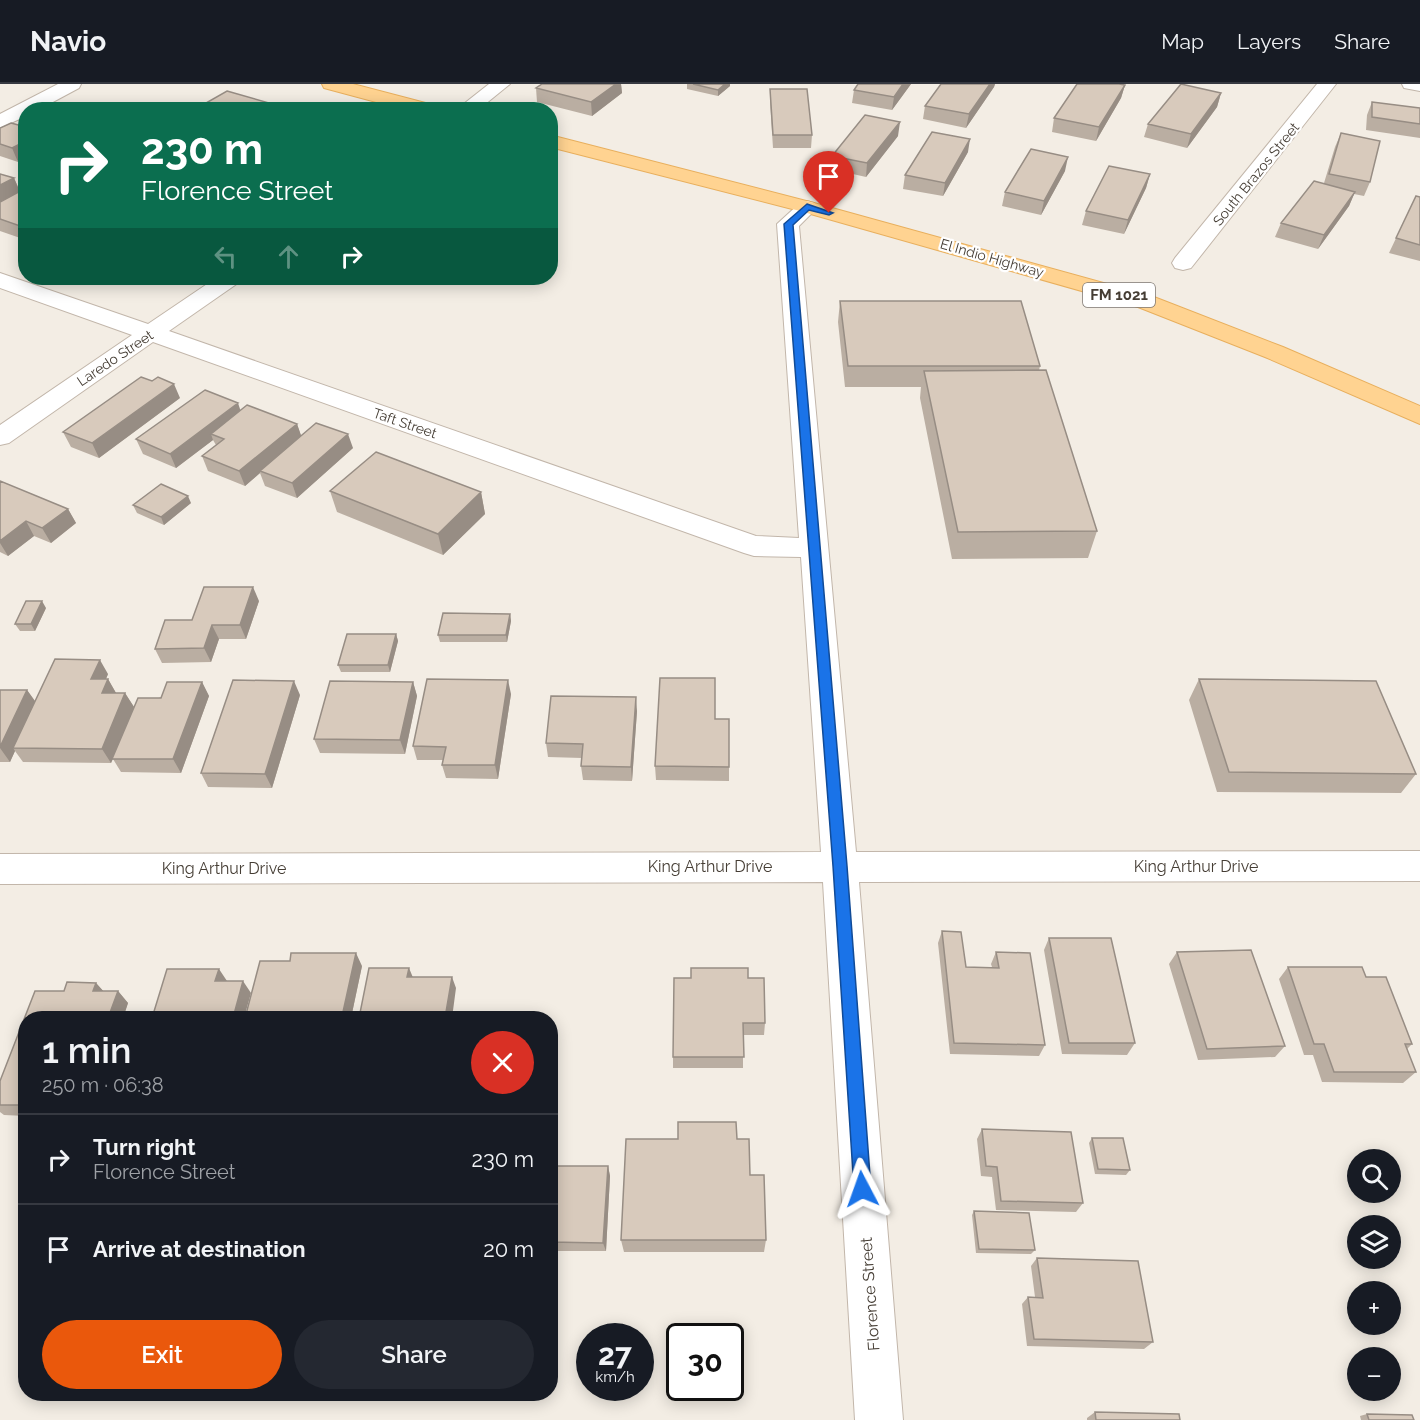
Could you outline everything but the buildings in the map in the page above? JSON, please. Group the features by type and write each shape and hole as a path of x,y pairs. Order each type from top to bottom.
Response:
{"main road":[{"path":"331,84 400,102"},
{"name":"El Indio Highway","path":"558,143 807,207 1146,303 1274,352 1420,416"}],"street":[{"path":"38,102 72,84"},
{"path":"476,102 501,84"},
{"name":"South Brazos Street","path":"1183,262 1328,84"},
{"path":"1411,84 1420,85"},
{"path":"0,122 18,112"},
{"name":"Florence Street","path":"807,207 788,224 840,866 879,1420"},
{"name":"Taft Street","path":"0,280 754,546 813,548"},
{"name":"Laredo Street","path":"0,437 220,285"},
{"name":"King Arthur Drive","path":"0,869 1420,866"}],"route":[{"path":"829,213 807,207 788,224 840,866 862,1189"}]}
